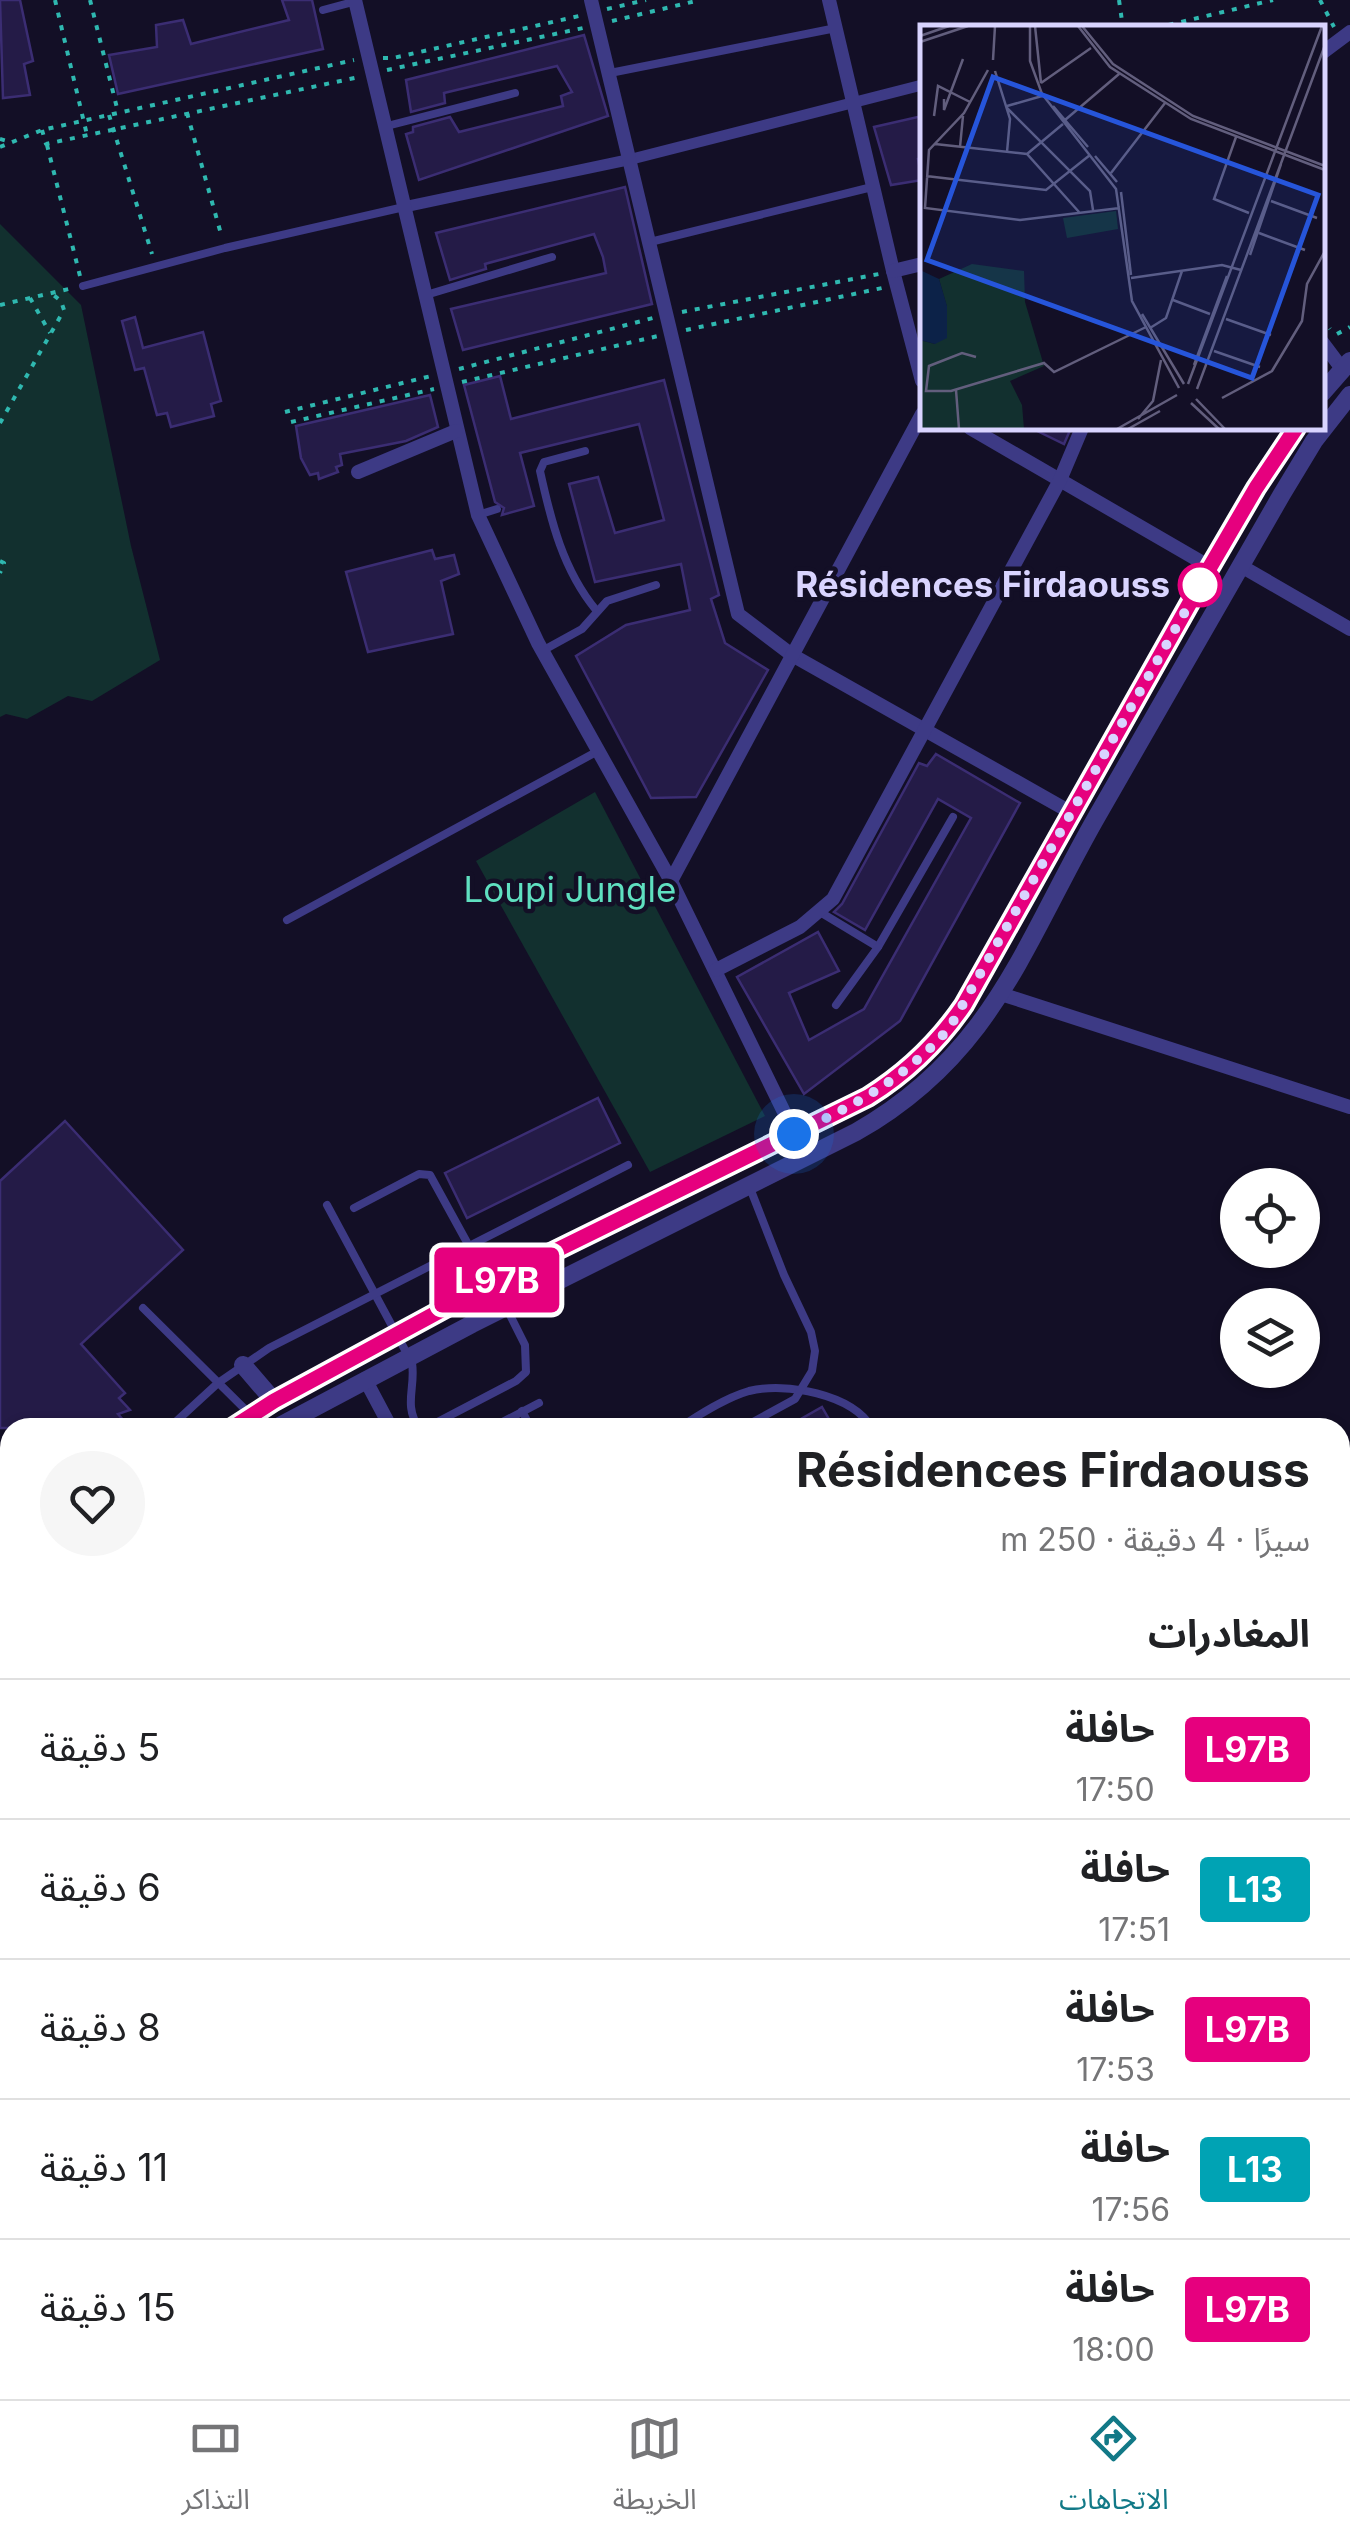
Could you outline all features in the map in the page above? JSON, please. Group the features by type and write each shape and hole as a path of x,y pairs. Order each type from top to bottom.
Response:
{"street":[{"path":"829,0 920,374"},
{"path":"357,1 478,516 542,651 671,882 806,1157"},
{"path":"593,6 735,608 742,618 792,655 1072,813"},
{"path":"1325,52 1347,35"},
{"path":"404,208 632,159 920,86"},
{"path":"895,278 920,265"},
{"path":"1325,345 1346,366 1325,390"},
{"path":"294,1418 506,1306 750,1187 880,1118 925,1086 965,1045 1001,994 1080,847 1298,468 1350,395"},
{"path":"671,882 920,418"},
{"path":"973,430 1210,567"},
{"path":"716,970 800,928 832,899 1060,480 1081,430"},
{"path":"260,1418 274,1401 508,1274 892,1083 932,1047 964,1005 1210,567 1295,430"},
{"path":"358,472 456,431"},
{"path":"1241,566 1350,629"},
{"path":"1001,994 1350,1106"},
{"path":"243,1365 274,1401"},
{"path":"364,1378 386,1418"}],"lane":[{"path":"323,10 357,1"},
{"path":"610,73 836,28"},
{"path":"387,126 515,93"},
{"path":"650,242 872,186"},
{"path":"82,286 224,248 404,208"},
{"path":"426,295 552,257"},
{"path":"585,451 542,464 540,471 566,565 596,610"},
{"path":"532,497 545,492"},
{"path":"478,516 497,509"},
{"path":"542,651 582,629 607,600 656,585"},
{"path":"288,920 598,751"},
{"path":"836,1005 878,947 954,818"},
{"path":"820,912 878,947"},
{"path":"180,1418 218,1383 297,1332 628,1166"},
{"path":"354,1208 425,1173 436,1182 468,1246"},
{"path":"750,1187 814,1341 815,1361 802,1392 786,1406 762,1418"},
{"path":"327,1205 408,1356 414,1377 409,1405 416,1418"},
{"path":"442,1418 516,1381 526,1372 525,1345 506,1306"},
{"path":"143,1308 254,1418"},
{"path":"697,1418 752,1390 777,1388 844,1401 866,1418"},
{"path":"509,1418 539,1403"},
{"path":"522,1411 526,1418"}],"path":[{"path":"55,0 87,135"},
{"path":"90,0 119,113"},
{"path":"0,147 42,130 369,57 393,58 593,6 646,0"},
{"path":"1119,0 1123,25"},
{"path":"1168,25 1272,0"},
{"path":"1320,0 1326,14 1347,35"},
{"path":"187,114 224,248"},
{"path":"109,115 156,266"},
{"path":"0,139 12,142"},
{"path":"0,305 82,286 46,144"},
{"path":"285,412 670,334 895,278"},
{"path":"0,423 64,310 61,301 51,293"},
{"path":"30,298 50,334"},
{"path":"1325,322 1335,334 1350,327"},
{"path":"291,422 446,380"},
{"path":"0,561 4,563 0,574"}],"green space":[{"path":"0,224 81,305 131,546 160,660 92,701 68,696 27,719 6,714 0,717"},
{"name":"Loupi Jungle","path":"595,792 765,1116 650,1172 476,861"}],"building":[{"path":"0,0 20,0 33,61 24,64 30,95 3,98"},
{"path":"282,0 312,0 323,49 118,94 109,55 157,47 156,25 183,20 191,44 289,20"},
{"path":"584,35 608,116 419,180 406,134 413,132 413,127 450,117 459,132 563,106 561,96 572,92 557,66 444,93 445,103 411,112 406,80"},
{"path":"920,116 920,180 891,185 874,127"},
{"path":"625,187 652,304 463,350 451,309 606,273 603,257 594,234 485,264 486,269 450,280 436,233"},
{"path":"135,317 143,348 203,332 221,401 211,404 214,416 171,427 167,413 157,415 144,368 135,370 122,321"},
{"path":"500,376 511,419 664,380 719,595 711,599 725,643 768,670 696,797 651,798 576,656 626,625 690,610 681,564 595,582 569,484 598,477 615,533 664,520 639,424 520,453 534,506 502,515 504,508 495,502 464,385"},
{"path":"430,395 438,427 406,441 340,454 342,465 336,467 338,472 319,479 318,473 310,475 301,458 296,426"},
{"path":"1035,430 1070,430 1064,444"},
{"path":"432,550 435,559 454,555 459,574 441,581 453,634 368,652 346,572"},
{"path":"936,754 1020,803 900,1021 804,1094 737,977 818,932 839,971 789,993 809,1040 864,1009 971,818 938,799 865,930 834,912 919,763 927,766"},
{"path":"598,1098 620,1143 467,1218 445,1173"},
{"path":"65,1121 183,1250 81,1344 125,1393 119,1398 130,1410 118,1414 121,1418 0,1418 0,1181"},
{"path":"822,1407 828,1418 803,1418"}],"bus line":[{"name":"L97B","path":"246,1418 508,1274 868,1097 913,1066 950,1027 964,1005 1210,567 1295,430"}],"place":[{"name":"Résidences Firdaouss","path":"1200,585"}],"route":[{"path":"794,1134 892,1083 950,1027 1203,580 1200,585"}]}
